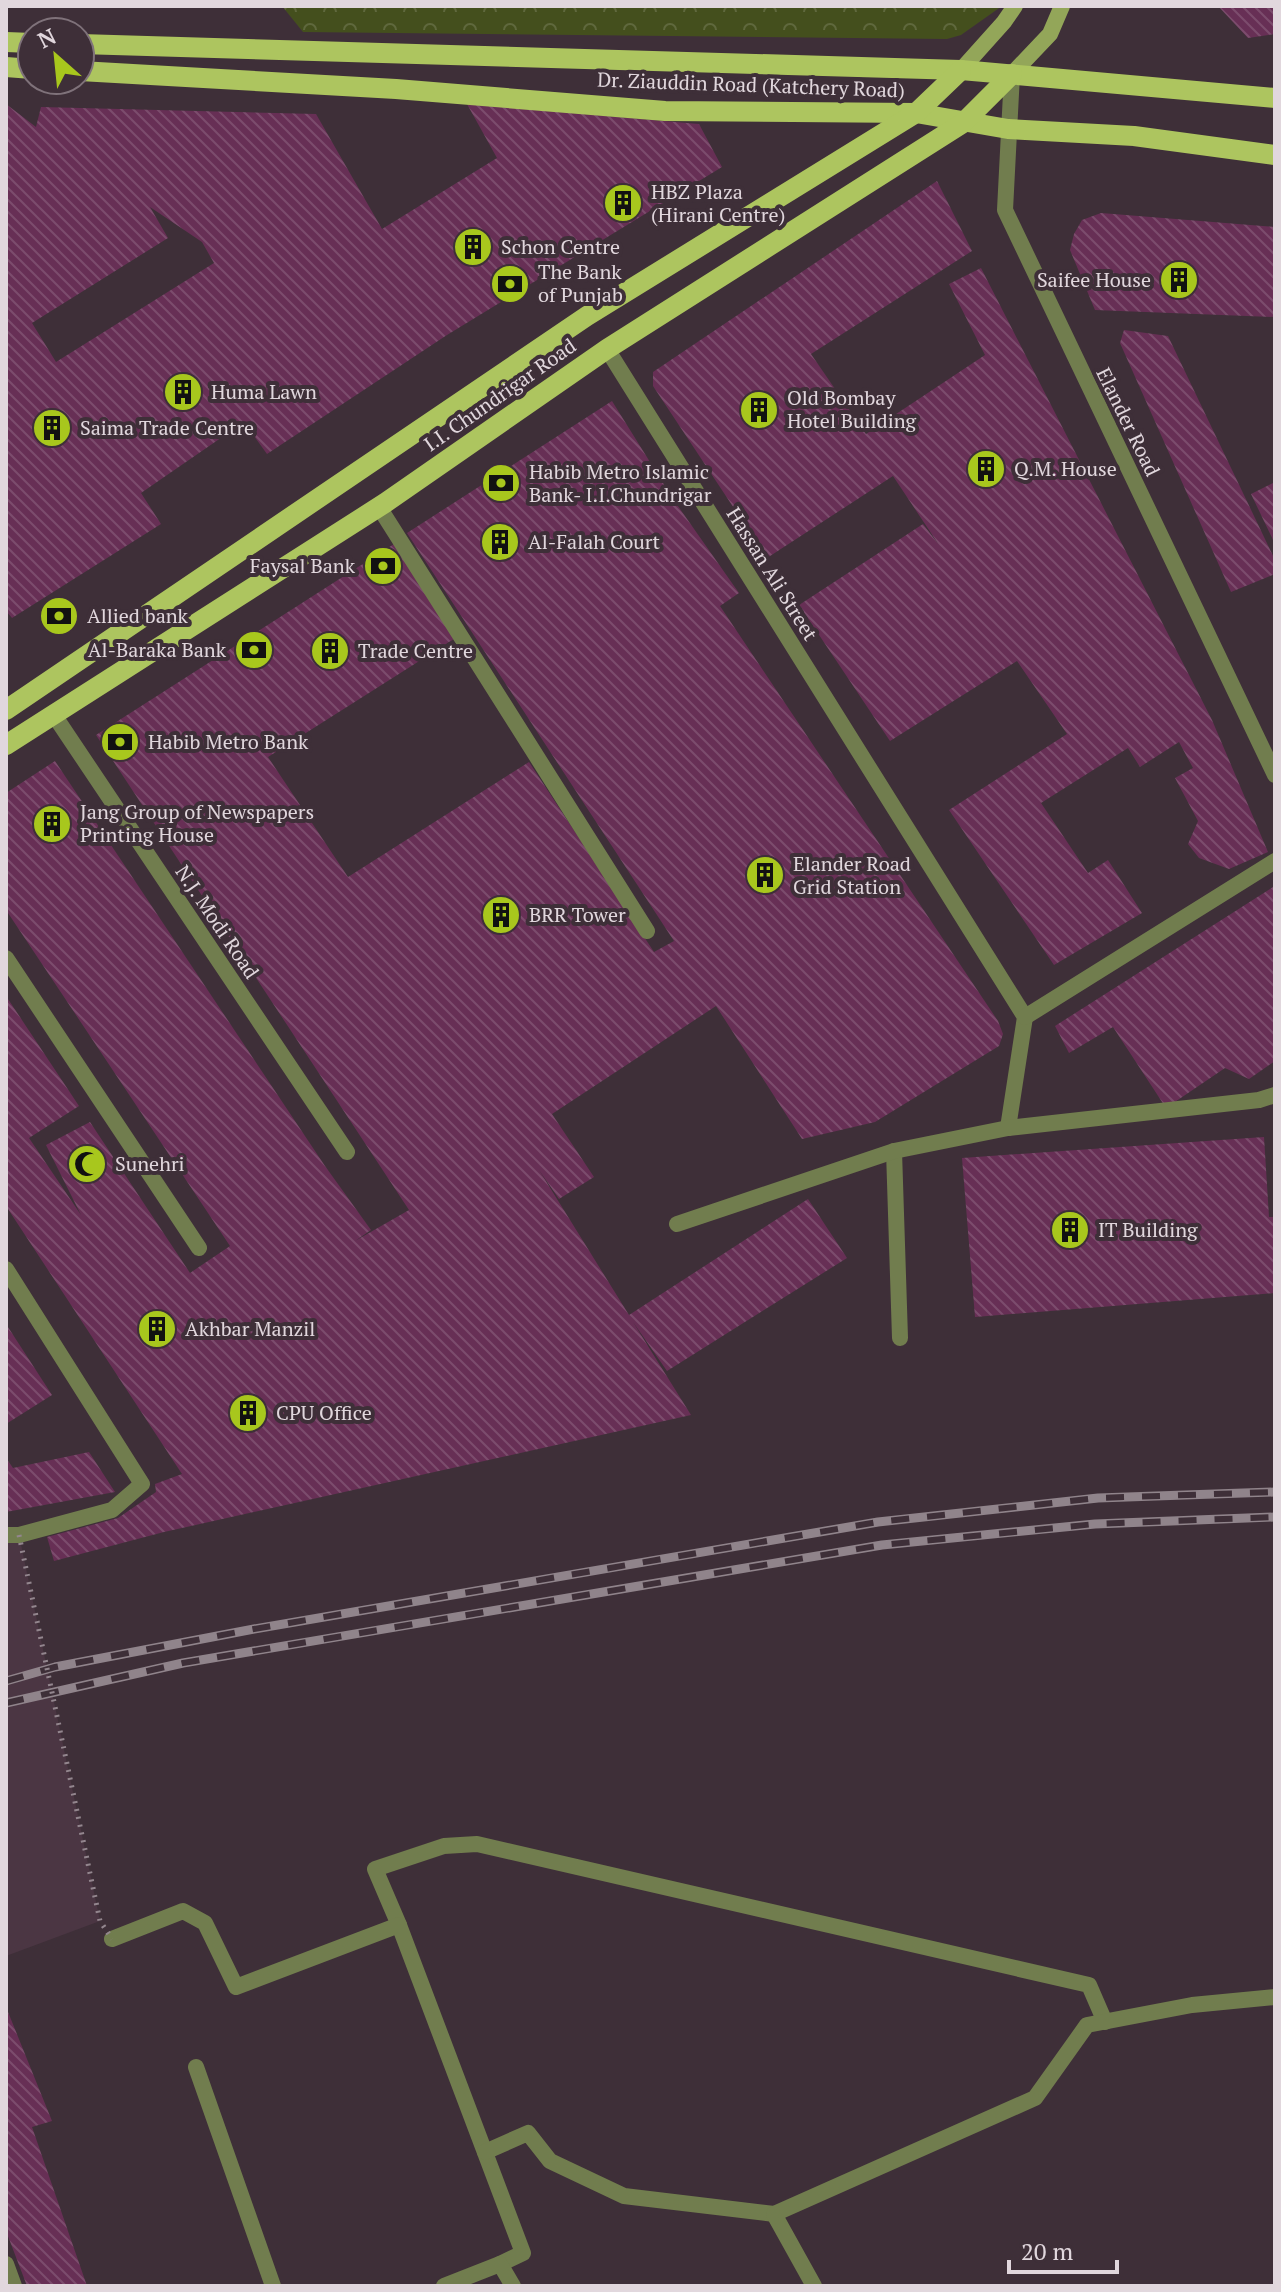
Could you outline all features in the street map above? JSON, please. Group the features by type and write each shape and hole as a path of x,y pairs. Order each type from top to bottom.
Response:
{"main road":[{"path":"961,70 1015,6"},
{"path":"1012,74 1050,34 1062,6"},
{"name":"Dr. Ziauddin Road (Katchery Road)","path":"96,44 961,70 1275,98"},
{"name":"I.I. Chundrigar Road","path":"6,710 587,316 916,113 961,70"},
{"name":"Dr. Ziauddin Road (Katchery Road)","path":"96,72 396,89 665,111 916,113 1008,129 1134,136 1275,155"},
{"name":"I.I. Chundrigar Road","path":"6,745 379,507 607,349 963,123 1012,74"}],"street":[{"name":"Elander Road","path":"1012,74 1005,210 1275,775"},
{"name":"Hassan Ali Street","path":"607,349 1025,1017"},
{"path":"379,507 647,931"},
{"name":"N.J. Modi Road","path":"54,715 347,1152"},
{"path":"1008,1128 1025,1017 1275,861"},
{"path":"6,958 199,1248"},
{"path":"677,1224 894,1151 1008,1128 1259,1100 1275,1095"},
{"path":"894,1151 900,1338"},
{"path":"6,1269 142,1484 112,1510 13,1535"},
{"path":"444,2286 523,2253 375,1869 444,1846 477,1844 1089,1985 1105,2022"},
{"path":"112,1939 183,1911 205,1923 236,1987 399,1925"},
{"path":"485,2152 528,2133 550,2161 624,2196 774,2214 1035,2098 1087,2025 1192,2005 1275,1997"},
{"path":"196,2067 273,2286"},
{"path":"774,2214 814,2286"},
{"path":"6,2264 14,2286"},
{"path":"500,2264 513,2286"}],"path":[{"path":"13,1535 100,1921 112,1939"}],"shaded area":[{"path":"6,1534 19,1535 100,1921 6,1956"}],"green space":[{"path":"282,6 1002,6 961,35 947,39 303,32"}],"building":[{"path":"1218,6 1275,6 1275,34 1248,38"},
{"path":"6,104 36,127 41,107 316,114 382,229 497,158 467,104 699,124 722,167 447,335 267,454 244,422 141,493 161,524 12,618 6,611","holes":["150,207 202,242 214,263 56,362 32,323 168,238"]},
{"path":"937,181 972,251 811,354 866,434 985,355 949,284 981,268 1212,720 1268,852 1229,869 1199,858 1188,844 1198,821 1175,778 1193,768 1179,742 1140,767 1128,748 1041,803 1088,873 1108,860 1142,913 1054,965 949,810 1067,734 1017,661 890,741 799,605 923,524 939,545 893,476 767,558 653,386 653,372"},
{"name":"Saifee House","path":"1101,213 1275,227 1275,317 1095,310 1070,250 1082,220"},
{"path":"1124,330 1168,336 1275,560 1275,574 1231,592 1120,343"},
{"path":"612,401 673,499 739,593 720,606 998,1021 1003,1034 999,1046 875,1122 802,1139 716,1006 552,1114 594,1177 559,1199 539,1170 629,1315 808,1199 847,1258 667,1371 633,1322 691,1415 164,1532 54,1561 47,1537 118,1518 156,1492 155,1484 182,1474 6,1206 6,996 79,1106 29,1138 81,1215 46,1145 90,1122 190,1273 230,1246 6,910 6,793 55,761 371,1230 355,1241 409,1210 96,735 394,544 454,639 268,757 348,877 529,762 654,952 674,941 407,533"},
{"path":"1275,482 1275,544 1251,494"},
{"path":"1273,887 1275,1061 1249,1079 1225,1068 1166,1108 1113,1027 1069,1053 1055,1026"},
{"name":"IT Building","path":"1264,1137 1269,1217 1275,1217 1275,1293 975,1317 962,1158"},
{"path":"6,1324 52,1395 6,1424"},
{"path":"89,1452 115,1492 6,1512 6,1458 13,1468"},
{"path":"6,2007 52,2121 32,2127 87,2286 27,2286 6,2231"}],"railway":[{"path":"6,1681 55,1667 254,1629 878,1522 1098,1498 1275,1492"},
{"path":"6,1703 183,1663 882,1545 1095,1524 1275,1517"}],"place":[{"name":"HBZ Plaza (Hirani Centre)","path":"623,203"},
{"name":"Schon Centre","path":"473,247"},
{"name":"Saifee House","path":"1179,280"},
{"name":"The Bank of Punjab","path":"510,284"},
{"name":"Huma Lawn","path":"183,392"},
{"name":"Old Bombay Hotel Building","path":"759,410"},
{"name":"Saima Trade Centre","path":"52,428"},
{"name":"Q.M. House","path":"986,469"},
{"name":"Habib Metro Islamic Bank- I.I.Chundrigar","path":"501,483"},
{"name":"Al-Falah Court","path":"500,542"},
{"name":"Faysal Bank","path":"383,566"},
{"name":"Allied bank","path":"59,616"},
{"name":"Al-Baraka Bank","path":"254,650"},
{"name":"Trade Centre","path":"330,651"},
{"name":"Habib Metro Bank","path":"120,742"},
{"name":"Jang Group of Newspapers Printing House","path":"52,824"},
{"name":"Elander Road Grid Station","path":"765,875"},
{"name":"BRR Tower","path":"501,915"},
{"name":"Sunehri","path":"87,1164"},
{"name":"IT Building","path":"1070,1230"},
{"name":"Akhbar Manzil","path":"157,1329"},
{"name":"CPU Office","path":"248,1413"}]}
